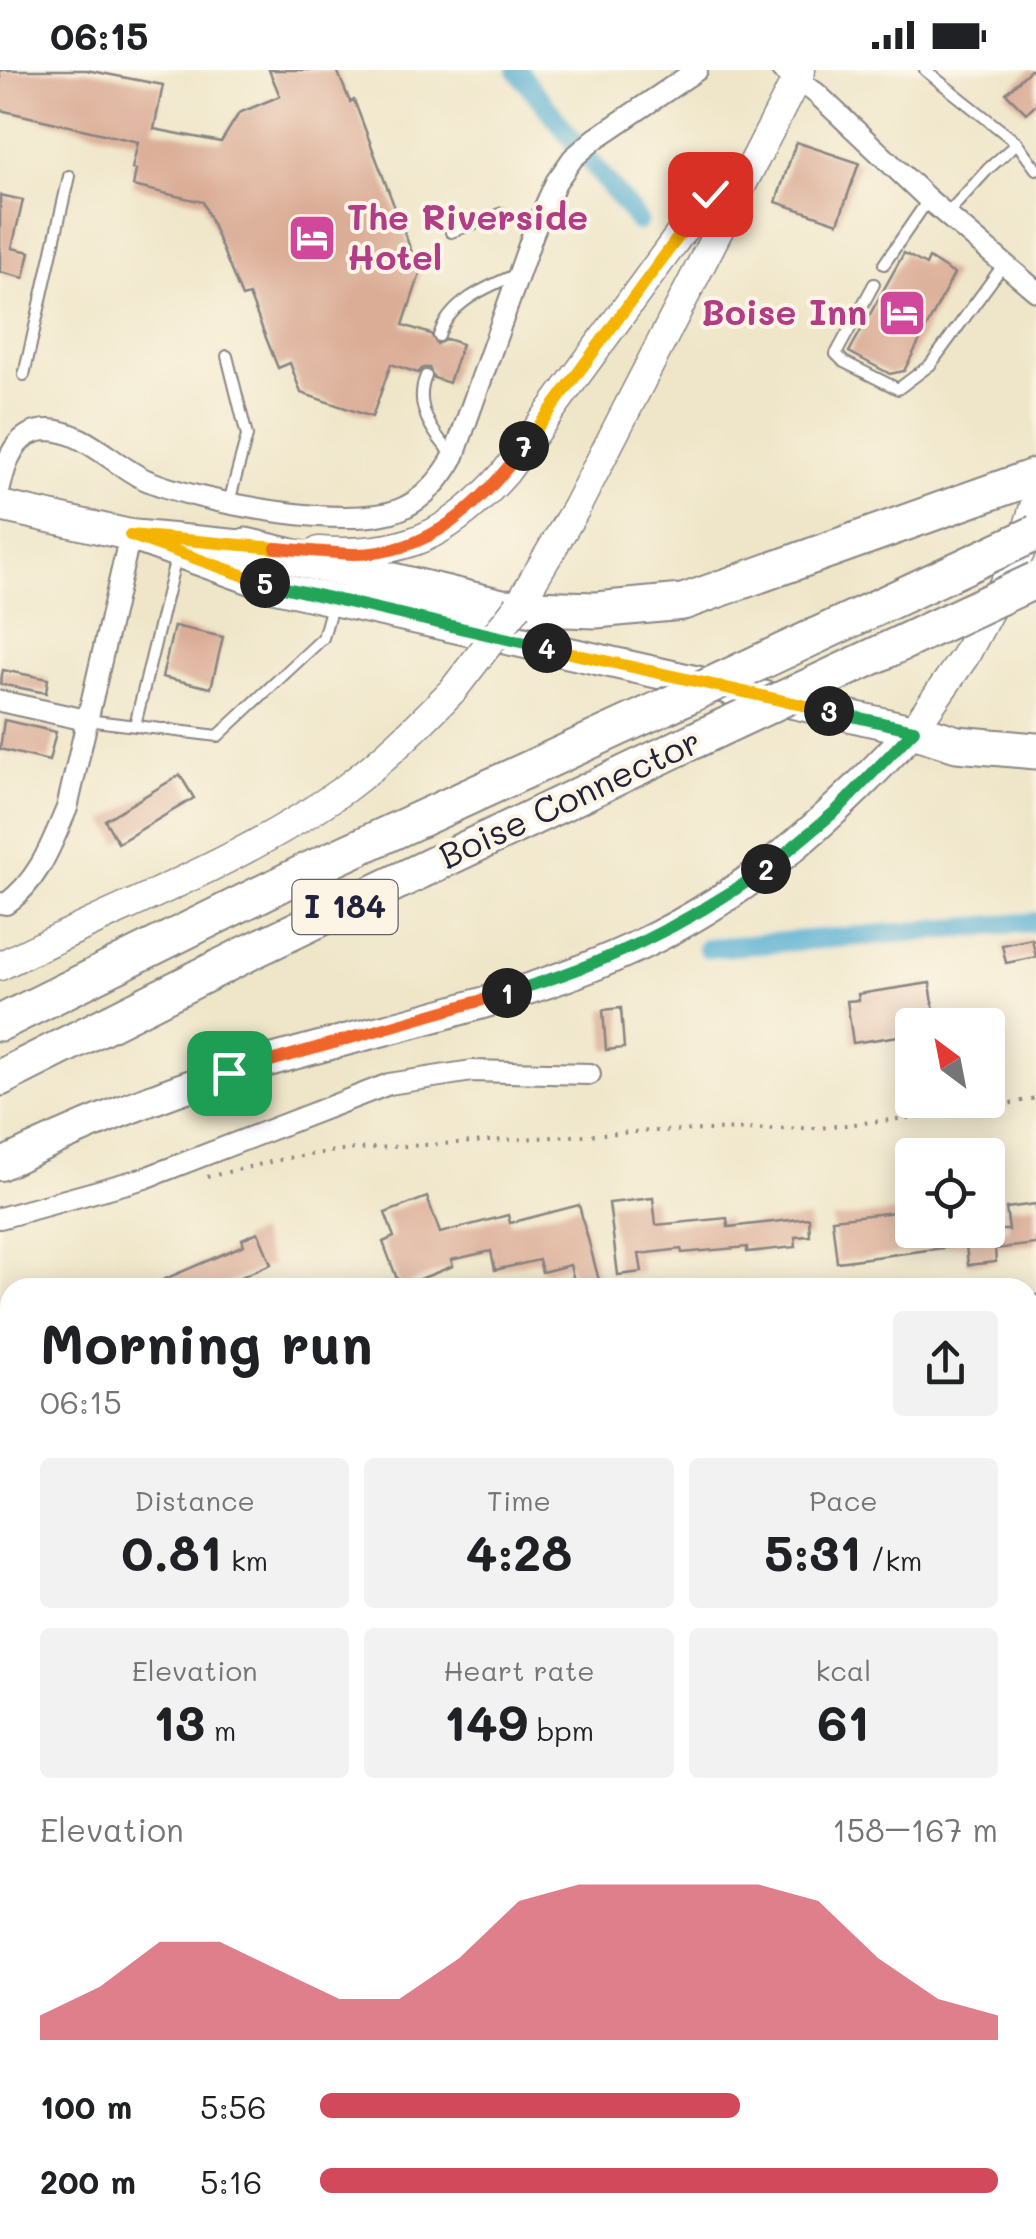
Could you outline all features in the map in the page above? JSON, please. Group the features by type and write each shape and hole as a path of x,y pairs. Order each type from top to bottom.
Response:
{"highway":[{"path":"246,546 502,607 596,610 684,602 1036,476"},
{"name":"Boise Connector","path":"0,1023 307,871 1036,534"},
{"name":"Boise Connector","path":"0,1078 250,952 1036,580"},
{"path":"914,730 957,744 1036,752"}],"main road":[{"path":"0,966 279,830 345,788 390,752 453,690 502,630 576,508 748,172 794,72"},
{"path":"0,506 130,535 246,546 358,554 396,548 428,537 459,518 505,473 710,194 748,172"},
{"path":"0,1165 82,1126 229,1073 553,979 642,944 717,903 788,854 837,810 914,730 965,656 1020,553 1036,500"},
{"path":"130,535 272,586 914,730"}],"street":[{"path":"0,488 14,446 27,435 46,430 67,433 141,478 166,488 229,502 335,517 380,516 406,508 438,481 454,456 540,216 573,158 697,70"},
{"path":"794,72 928,199 1036,291"},
{"path":"3,904 26,890 67,808 130,535"},
{"path":"0,701 86,720"},
{"path":"0,1218 146,1178 390,1084 472,1070 590,1074"}],"lane":[{"path":"925,70 1017,143 1036,169"},
{"path":"947,214 988,168 1017,143"},
{"path":"24,375 70,176"},
{"path":"884,264 928,199"},
{"path":"451,232 502,212"},
{"path":"874,284 836,354 844,362 898,389 930,365 1004,264"},
{"path":"439,336 459,304 520,274"},
{"path":"227,356 247,436 229,502"},
{"path":"426,376 423,407 432,430 454,456"},
{"path":"135,725 177,552"},
{"path":"86,720 218,736 323,638 334,600"}],"path":[{"path":"196,1180 287,1158 343,1150 651,1131 820,1128 978,1110 1036,1098"}],"building":[{"name":"The Riverside Hotel","path":"0,70 86,70 163,85 154,129 221,142 239,113 280,96 269,70 337,70 350,102 354,100 420,274 403,325 431,334 437,344 447,339 462,344 449,383 434,378 429,368 418,373 391,364 372,417 301,393 290,363 278,368 249,295 242,297 203,202 133,186 138,142 0,110"},
{"path":"1030,70 1036,70 1036,104 1026,113 1006,93"},
{"path":"796,142 859,163 838,223 776,202"},
{"path":"0,195 23,200 12,248 30,252 24,278 0,272"},
{"name":"Boise Inn","path":"904,253 926,265 929,258 954,274 904,371 890,374 849,352"},
{"path":"174,626 223,637 211,688 162,677"},
{"path":"3,670 48,679 46,693 0,684"},
{"path":"4,720 56,732 49,761 0,749"},
{"path":"180,775 194,798 118,843 105,820"},
{"path":"1032,939 1036,957 1006,963 1002,945"},
{"path":"930,983 934,1008 895,1008 895,1037 853,1043 847,1001 859,1000 858,994"},
{"path":"621,1008 624,1048 606,1050 603,1010"},
{"path":"427,1197 440,1233 508,1215 510,1223 579,1205 598,1278 573,1278 570,1265 542,1272 539,1260 495,1270 491,1251 451,1260 453,1266 423,1278 397,1278 383,1242 394,1237 385,1213"},
{"path":"653,1198 656,1225 727,1218 728,1227 809,1218 810,1236 795,1237 796,1247 747,1252 747,1247 682,1253 681,1249 639,1254 642,1272 618,1275 609,1203"},
{"path":"1036,1204 1036,1244 1005,1248 1005,1230 1009,1230 1006,1208"},
{"path":"895,1212 895,1248 943,1248 837,1262 832,1219"},
{"path":"258,1232 271,1264 239,1278 167,1278 244,1245 242,1239"},
{"path":"966,1248 1003,1248 995,1249 996,1262 968,1265"}],"waterway":[{"path":"517,70 638,221"},
{"path":"708,948 1036,922"}],"place":[{"name":"The Riverside Hotel","path":"312,238"},
{"name":"Boise Inn","path":"902,313"}],"route":[{"path":"229,1073 553,979 642,944 717,903 788,854 837,810 914,730 272,586 130,535 358,554 396,548 428,537 482,499 505,473 710,194"}]}
